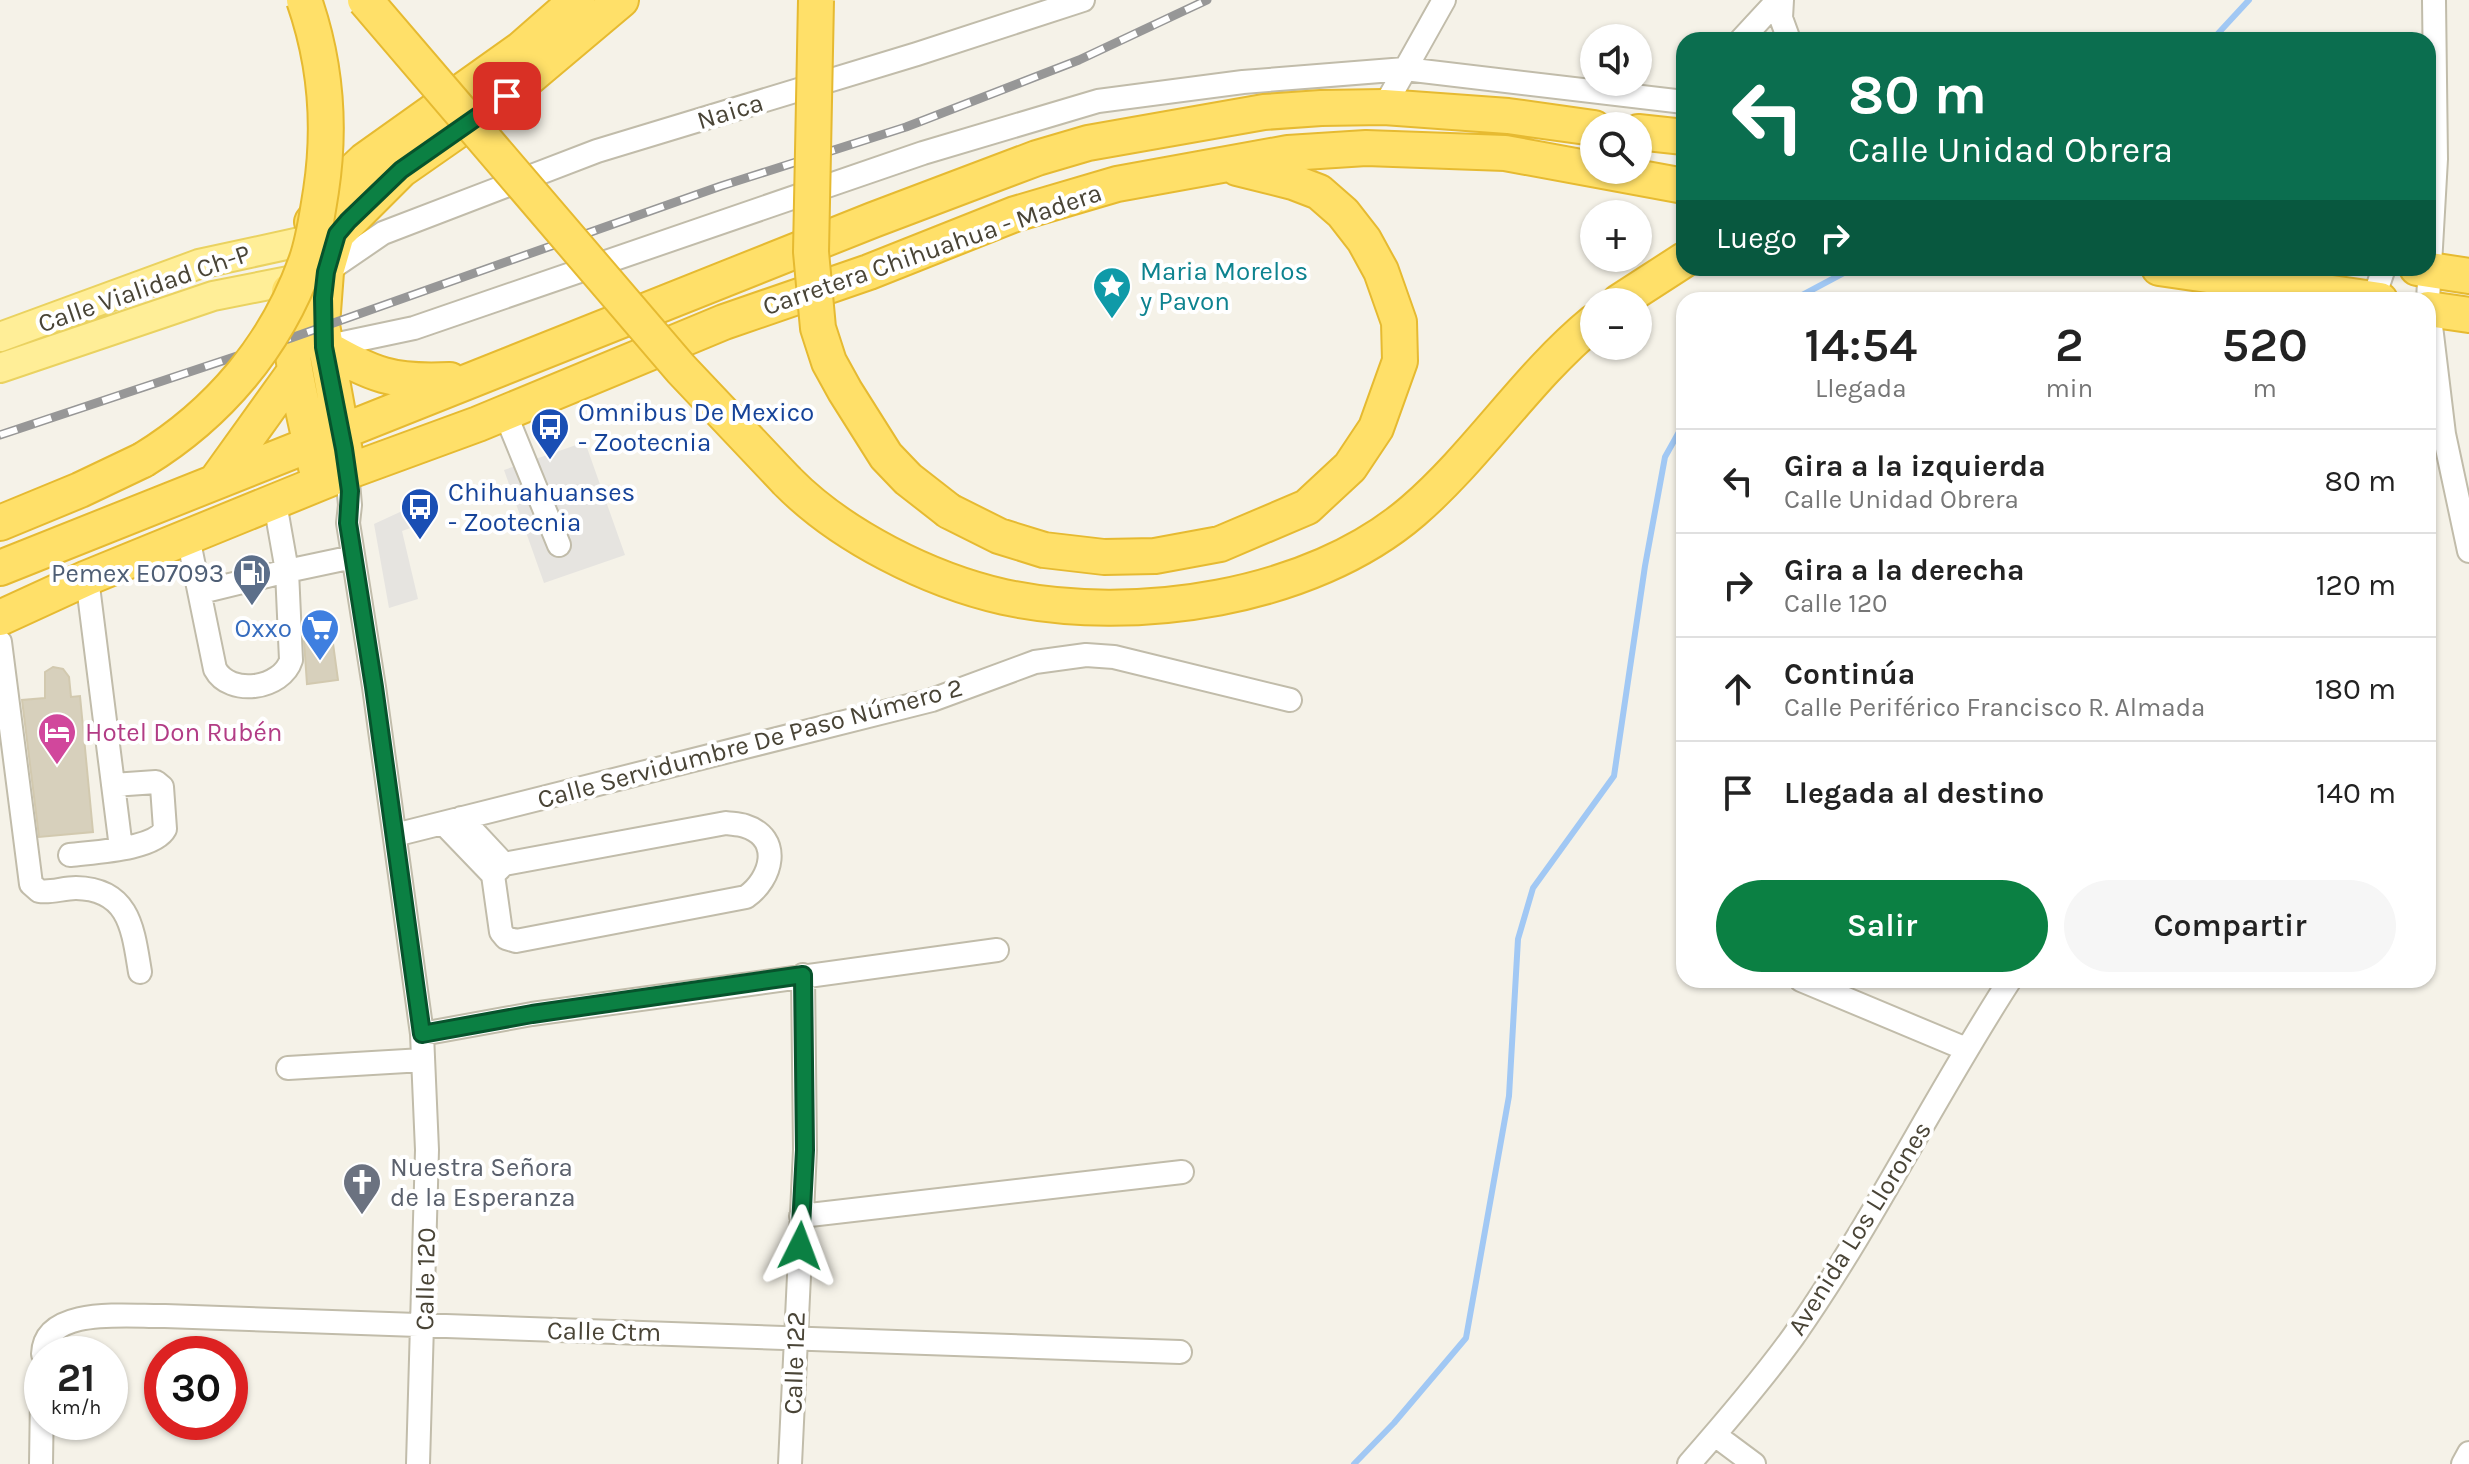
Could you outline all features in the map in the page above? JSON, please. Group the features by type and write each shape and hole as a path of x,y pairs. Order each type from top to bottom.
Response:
{"highway":[{"path":"0,523 80,490 143,460 177,439 202,418 245,372 278,321 307,261 314,232 326,139 321,54 304,0"},
{"path":"365,0 681,369 811,505 846,530 883,550 949,580 1004,597 1104,607 1171,604 1273,586 1321,568 1371,541 1413,511 1580,336"},
{"path":"326,438 295,371 288,313 289,282 302,241 323,205 365,160 521,49 577,0"},
{"path":"333,478 326,438 322,312 326,272 337,234 401,170 507,96 621,0"},
{"path":"816,0 811,252 818,328 829,362 886,456 908,479 949,511 999,536 1044,550 1104,557 1155,556 1220,544 1307,507 1350,467 1376,428 1400,361 1399,322 1381,271 1364,240 1343,213 1319,192 1229,166"},
{"name":"Carretera Chihuahua - Madera","path":"0,568 873,220 1037,158 1088,143 1264,112 1384,107 1508,116 1580,126"},
{"path":"1652,134 1676,136"},
{"name":"Carretera Chihuahua - Madera","path":"0,618 87,578 333,478 505,413 724,322 869,272 1015,214 1117,184 1288,153 1366,148 1495,152 1676,185"},
{"path":"1641,288 1676,265"},
{"path":"2232,276 2377,292"},
{"path":"2425,285 2469,276"},
{"path":"2436,310 2469,315"},
{"path":"324,347 386,378 412,381 474,378"},
{"path":"231,520 216,480 295,371"}],"main road":[{"name":"Calle Vialidad Ch-P","path":"0,337 199,264 337,234"},
{"name":"Calle Vialidad Ch-P","path":"0,368 213,296 326,272"}],"street":[{"name":"Naica","path":"326,272 383,233 597,151 1083,0"},
{"path":"1384,107 1444,0"},
{"path":"1749,32 1780,0"},
{"path":"1780,0 1786,32"},
{"path":"2434,0 2434,32"},
{"path":"324,347 414,328 923,153 1098,101 1243,82 1405,69 1676,101"},
{"name":"Naica","path":"337,234 383,233"},
{"path":"2436,372 2444,434 2469,551"},
{"path":"505,413 559,545"},
{"name":"Calle 120","path":"333,478 350,505 348,523 422,1034 427,1150 418,1464"},
{"path":"188,537 215,669 223,682 231,686 275,681 288,670 291,660 287,571 275,503"},
{"path":"201,592 353,557"},
{"path":"87,578 121,848"},
{"path":"0,642 31,884 39,891 88,890 114,900 129,919 140,972"},
{"name":"Calle Servidumbre De Paso Número 2","path":"395,835 932,700 1035,662 1061,658 1086,655 1114,657 1290,700"},
{"path":"70,855 154,841 162,835 165,829 164,790 156,782 113,785"},
{"path":"452,820 499,870 501,932 506,938 516,941 746,897 761,884 770,866 765,841 756,832 746,826 726,823 499,870"},
{"path":"422,1034 532,1014 997,950"},
{"name":"Calle 122","path":"790,1464 805,1150 803,975"},
{"path":"1820,988 1966,1049"},
{"name":"Avenida Los Llorones","path":"1689,1464 1792,1338 1847,1253 2005,988"},
{"path":"288,1068 423,1060"},
{"path":"801,1216 1182,1172"},
{"name":"Calle Ctm","path":"48,1336 57,1326 86,1318 165,1316 1180,1352"},
{"path":"1715,1435 1754,1464"},
{"path":"41,1440 41,1464"},
{"path":"2463,1464 2469,1453"}],"shaded area":[{"path":"585,442 625,555 544,583 504,470"},
{"path":"426,500 436,519 402,531 418,599 389,608 374,524"}],"building":[{"name":"Oxxo","path":"331,629 338,680 307,684 304,641 312,632"},
{"name":"Hotel Don Rubén","path":"53,667 63,669 69,677 71,697 80,696 93,832 39,837 22,700 45,698 45,672"}],"waterway":[{"path":"2219,32 2249,0"},
{"path":"1808,292 1838,276"},
{"path":"1354,1464 1394,1423 1466,1338 1509,1096 1518,939 1533,888 1614,776 1645,566 1665,457 1676,437"}],"railway":[{"path":"0,435 291,338 721,186 906,127 1079,60 1207,0"}],"place":[{"name":"Maria Morelos y Pavon","path":"1112,320"},
{"name":"Omnibus De Mexico - Zootecnia","path":"550,461"},
{"name":"Chihuahuanses - Zootecnia","path":"420,541"},
{"name":"Pemex E07093","path":"252,607"},
{"name":"Oxxo","path":"320,662"},
{"name":"Hotel Don Rubén","path":"57,766"},
{"name":"Nuestra Señora de la Esperanza","path":"362,1216"}],"route":[{"path":"507,96 401,170 348,221 337,234 326,272 323,298 324,347 342,431 350,491 348,523 422,1034 532,1014 803,975 805,1150 800,1246"}]}
